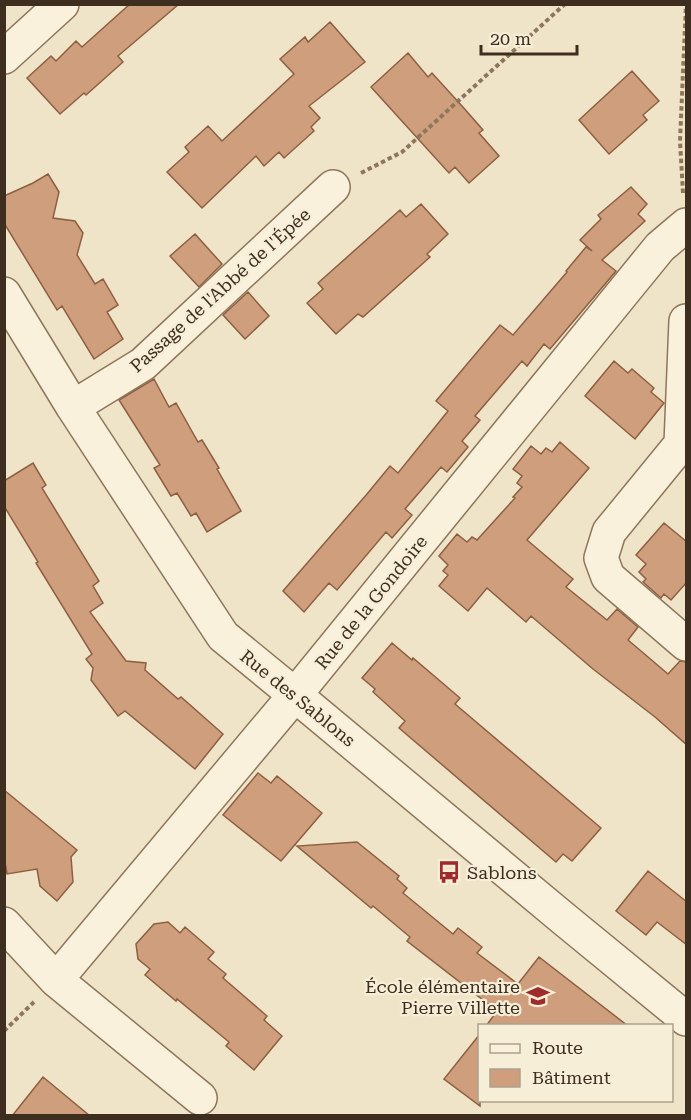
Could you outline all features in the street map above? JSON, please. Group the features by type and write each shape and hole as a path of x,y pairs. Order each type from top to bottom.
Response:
{"street":[{"path":"4,57 62,4"},
{"name":"Passage de l'Abbé de l'Épée","path":"74,407 143,364 333,188"},
{"name":"Rue de la Gondoire","path":"56,980 295,695 660,247 686,228"},
{"name":"Rue des Sablons","path":"4,294 74,407 223,636 564,920 687,1019"},
{"path":"687,321 681,444 609,532 601,558 608,577 687,644"},
{"path":"4,924 56,980 200,1098"}],"path":[{"path":"333,188 402,152 565,4"},
{"path":"686,4 680,141 686,228"},
{"path":"4,1031 56,980"}],"building":[{"path":"130,4 179,4 118,56 123,62 86,95 84,93 60,114 27,78 51,56 56,61 76,41 82,47"},
{"path":"330,22 365,62 309,106 320,118 311,127 314,131 284,158 279,152 264,166 256,156 202,208 167,172 189,152 185,147 208,126 222,141 294,74 280,59 305,37 308,42"},
{"path":"408,53 428,77 432,73 462,106 483,130 479,133 499,156 469,183 455,167 449,173 371,87"},
{"path":"632,71 659,101 643,115 647,120 609,154 579,120"},
{"path":"48,174 59,192 53,218 75,221 83,233 77,255 95,284 103,279 118,305 107,312 123,339 94,359 62,306 57,310 4,223 4,196"},
{"path":"631,187 647,204 638,214 645,221 602,260 616,271 550,349 544,344 527,366 522,361 475,416 480,420 462,441 468,447 447,472 441,467 405,509 412,515 392,538 386,532 337,590 329,583 304,612 283,591 390,466 398,473 448,411 436,401 500,325 513,335 586,247 592,251 580,240 601,219 598,215"},
{"path":"421,204 448,234 427,254 430,257 363,317 358,314 336,334 307,303 323,289 318,283 400,210 406,217"},
{"path":"195,234 222,264 199,287 170,256"},
{"path":"248,292 269,316 245,339 223,315"},
{"path":"614,361 628,373 632,369 654,388 651,392 664,403 635,439 585,396"},
{"path":"154,379 169,407 176,403 198,442 202,440 241,511 207,532 196,513 191,516 177,493 171,496 154,468 160,465 119,400"},
{"path":"560,442 589,468 527,540 573,579 566,587 607,620 617,609 638,627 628,640 668,674 680,661 687,662 687,745 531,616 526,622 487,588 468,611 439,586 448,575 443,571 448,565 439,556 457,534 467,542 472,537 477,540 522,487 517,483 522,476 513,469 531,446 541,454 546,448 552,452"},
{"path":"33,463 46,485 42,488 99,581 93,586 103,603 90,612 126,661 146,663 145,670 178,699 181,697 223,734 195,769 125,711 118,716 91,680 93,668 86,659 92,654 4,506 4,481"},
{"path":"664,523 687,542 687,582 671,600 664,594 661,598 643,582 646,579 639,572 646,564 636,555"},
{"path":"392,643 460,698 455,704 601,828 572,861 563,854 556,862 399,728 405,721 373,692 375,689 362,678"},
{"path":"258,773 271,783 277,776 322,813 281,861 223,815"},
{"path":"4,790 77,850 71,857 73,882 57,901 40,886 37,869 7,874 4,857"},
{"path":"357,842 399,876 397,879 407,888 403,893 453,934 458,928 482,947 477,953 518,984 539,957 625,1024 487,1024 497,1011 407,941 410,937 373,906 371,908 297,846"},
{"path":"648,871 687,902 687,945 657,922 646,935 616,911"},
{"path":"168,922 180,933 185,927 214,952 208,959 226,974 223,978 267,1016 264,1020 282,1036 254,1070 226,1046 229,1042 145,975 150,969 138,959 136,944 154,924"},
{"path":"478,1036 478,1102 480,1106 444,1079"},
{"path":"43,1077 90,1116 12,1116"}],"place":[{"name":"Sablons","path":"449,872"},
{"name":"École élémentaire Pierre Villette","path":"538,996"}]}
